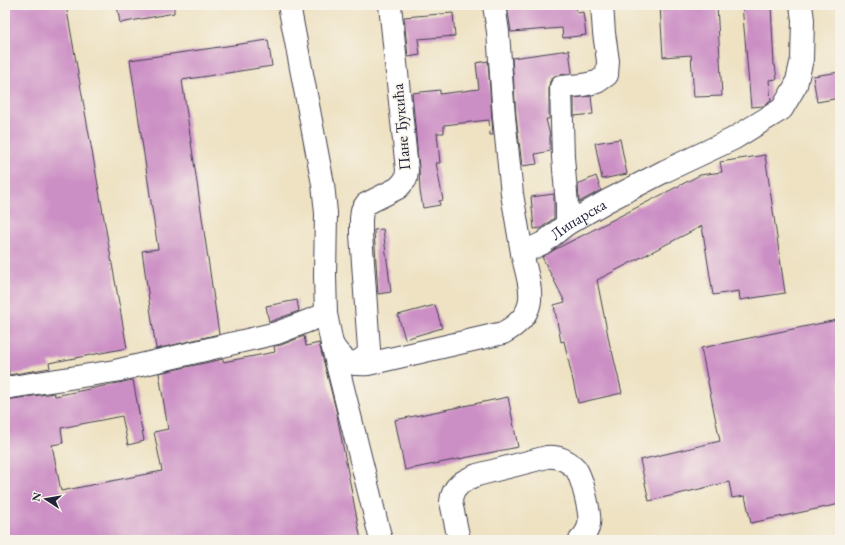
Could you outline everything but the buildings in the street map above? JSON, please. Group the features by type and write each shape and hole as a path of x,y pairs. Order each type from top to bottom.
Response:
{"street":[{"path":"288,5 323,184 326,212 326,314 332,344 381,540"},
{"name":"Пане Ђукића","path":"355,364 367,355 369,349 361,234 362,210 366,204 398,188 406,179 407,170 390,5"},
{"path":"332,344 337,353 348,362 355,364 368,364 503,333 518,324 528,311 531,292 522,253 512,194 504,117 498,32 494,5"},
{"path":"567,224 561,87 597,82 607,75 608,61 602,5"},
{"name":"Липарска","path":"522,253 543,243 567,224 607,201 665,171 733,139 782,109 796,85 802,59 803,20 800,5"},
{"path":"5,388 116,371 277,333 326,314"},
{"path":"459,540 450,502 454,490 460,483 477,475 547,456 556,456 570,463 580,475 590,516 588,530 580,540"}]}
